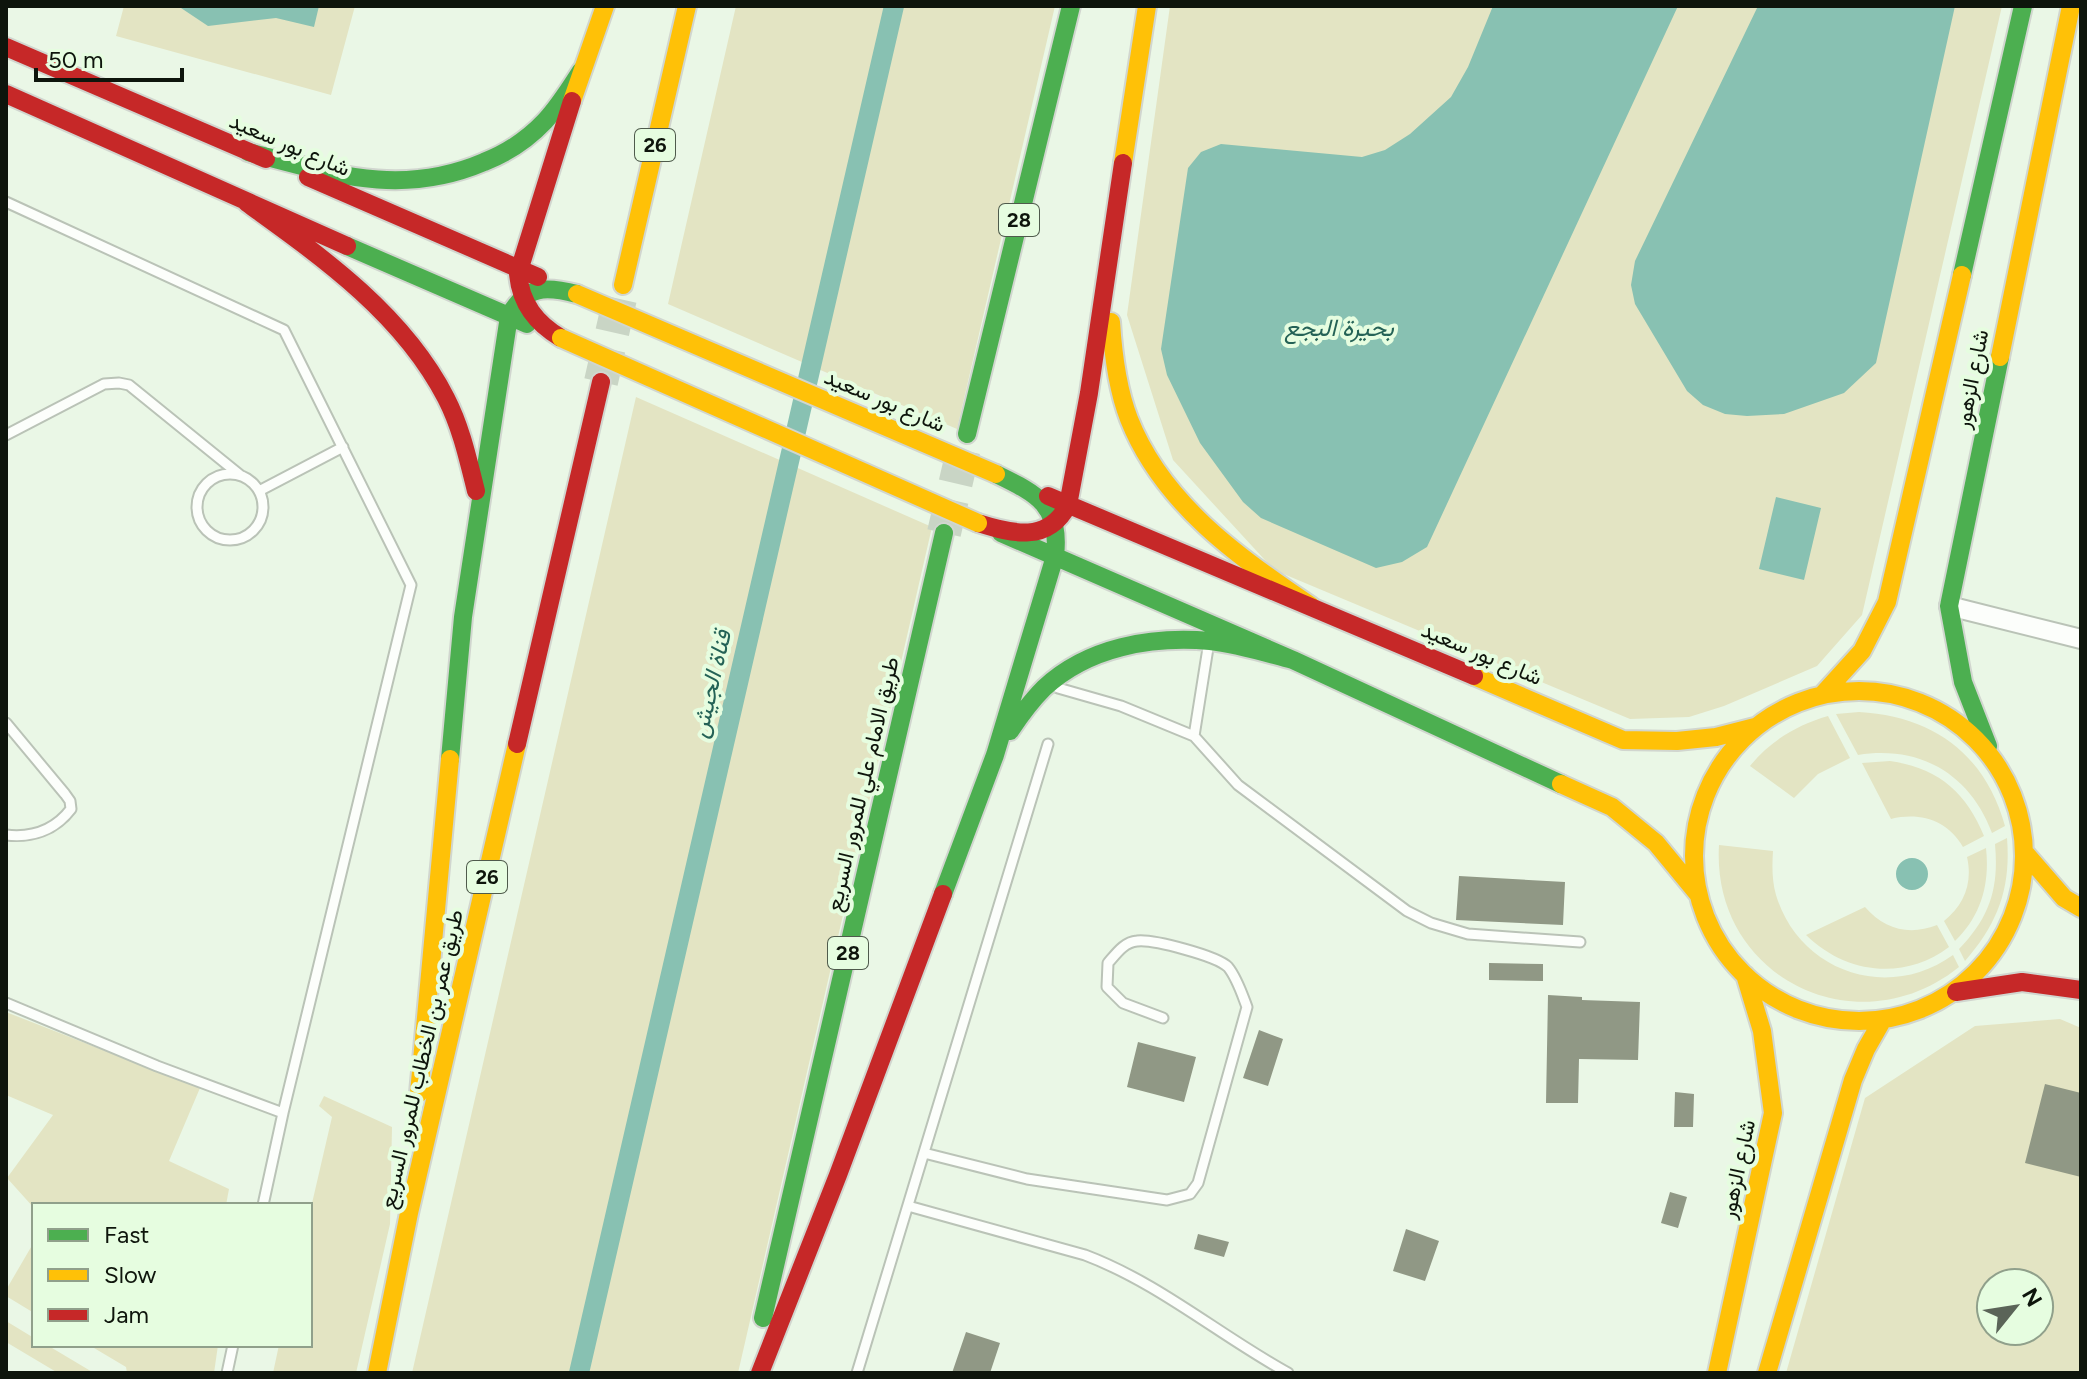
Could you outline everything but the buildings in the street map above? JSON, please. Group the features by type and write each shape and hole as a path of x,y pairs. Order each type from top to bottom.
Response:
{"main road":[{"path":"605,6 518,268 518,282 541,326 561,338 1293,660 1612,807 1656,843 1698,894 1716,938 1745,975 1785,1004 1833,1020 1882,1021 1921,1011 1956,992 1994,954 2018,906 2025,853 2016,803 1992,758 1959,724 1917,701 1870,691 1823,694 1788,707 1756,727 1724,760 1703,802 1694,847 1698,894"},
{"name":"26","path":"623,285 687,6"},
{"name":"28","path":"967,434 1071,6"},
{"path":"978,523 1017,532 1048,514 1063,516 1068,505 1089,393 1147,6"},
{"name":"شارع الزهور","path":"1823,694 1862,651 1887,602 2023,6"},
{"name":"شارع الزهور","path":"1992,758 1963,682 1949,606 2071,6"},
{"name":"شارع بور سعيد","path":"6,47 518,268"},
{"path":"248,152 355,177 403,182 464,171 497,157 535,132 559,107 581,71"},
{"path":"6,94 247,203 509,316"},
{"path":"247,203 308,247 386,314 426,363 450,406 463,440 474,476 479,510"},
{"path":"1107,276 1119,379 1129,420 1152,462 1208,528 1244,560 1311,606"},
{"name":"شارع بور سعيد","path":"530,300 552,288 577,294 996,474 1029,492 1048,514"},
{"path":"409,1213 463,617 509,316 513,307 530,300"},
{"name":"طريق عمر بن الخطاب للمرور السريع","path":"377,1373 409,1213 601,382"},
{"name":"شارع بور سعيد","path":"1068,505 1623,740 1677,741 1716,737 1756,727"},
{"path":"760,1373 838,1175 995,755 1055,556 1057,541 1048,514"},
{"name":"طريق الامام علي للمرور السريع","path":"751,1373 944,533"},
{"path":"995,755 1016,720 1047,685 1097,652 1154,640 1210,641 1293,660"},
{"path":"2025,853 2064,898 2081,908"},
{"name":"شارع الزهور","path":"1717,1373 1773,1113 1762,1031 1745,975"},
{"path":"1956,992 2022,982 2081,990"},
{"path":"1767,1373 1853,1080 1882,1021"}],"street":[{"path":"1949,606 2081,639"}],"lane":[{"path":"6,202 284,330 411,585 263,1203"},
{"path":"6,435 104,384 119,383 129,385 253,483 259,491 263,513 252,532 243,538 221,539 203,527 196,506 198,496 212,479 222,474 240,475"},
{"path":"259,491 343,447"},
{"path":"1194,736 1210,641"},
{"path":"1047,685 1121,706 1194,736 1238,785 1407,911 1431,923 1468,934 1580,942"},
{"path":"6,723 65,794 71,809 61,823 47,830 22,837 6,835"},
{"path":"857,1373 1048,744"},
{"path":"924,1153 1027,1179 1141,1197 1167,1200 1190,1194 1198,1183 1247,1007 1227,965 1193,950 1137,941 1121,948 1108,963 1107,987 1123,1003 1163,1018"},
{"path":"6,1003 157,1066 283,1113"},
{"path":"908,1206 1106,1263 1147,1284 1288,1373"},
{"path":"227,1373 233,1347"}],"green space":[{"path":"124,6 355,6 331,95 116,36"},
{"path":"736,6 1055,6 957,429 668,304"},
{"path":"1170,6 2002,6 1862,615 1817,666 1724,706 1689,717 1630,719 1274,570 1173,460 1127,315"},
{"path":"636,397 932,527 738,1373 412,1373"},
{"path":"1859,712 1910,721 1952,744 1970,759 1984,778 2005,826 1992,833 1970,795 1940,768 1902,755 1858,755 1836,714"},
{"path":"1828,716 1850,758 1818,774 1794,798 1750,766 1785,735"},
{"path":"1890,761 1922,769 1948,785 1968,807 1984,836 1963,847 1949,830 1932,820 1912,817 1891,819 1862,763"},
{"path":"2007,838 2007,873 2000,904 1986,933 1965,961 1959,949 1985,913 1994,888 1995,844"},
{"path":"1719,845 1773,851 1776,895 1788,922 1804,943 1825,960 1849,972 1874,977 1901,976 1928,969 1953,955 1959,967 1919,991 1877,1001 1836,999 1798,986 1765,963 1739,931 1723,892"},
{"path":"1986,848 1982,899 1971,921 1955,941 1944,921 1957,908 1965,893 1969,876 1967,857"},
{"path":"1865,907 1880,921 1898,928 1917,930 1937,925 1949,947 1913,965 1876,968 1839,958 1806,935"},
{"path":"6,1012 200,1088 169,1161 229,1189 226,1203 32,1203 32,1206 7,1178 53,1115 6,1095"},
{"path":"2060,1019 2081,1028 2081,1373 1786,1373 1865,1098 1975,1026"},
{"path":"324,1096 392,1127 390,1224 356,1373 273,1373 279,1347 312,1347 312,1203 332,1117 319,1106"},
{"path":"32,1245 32,1312 6,1296 6,1290"},
{"path":"6,1321 32,1337 32,1347 50,1347 94,1373 58,1373 6,1342"},
{"path":"92,1347 218,1347 214,1373 127,1373 126,1367"}],"water":[{"path":"178,6 319,6 314,27 276,18 208,26"},
{"name":"بحيرة البجع","path":"1493,6 1678,6 1427,547 1402,562 1376,568 1261,518 1243,502 1200,443 1167,375 1161,349 1188,168 1201,152 1221,144 1362,157 1385,150 1410,134 1451,97 1468,67"},
{"path":"1758,6 1955,6 1876,363 1844,393 1784,414 1747,416 1725,414 1703,405 1687,391 1635,304 1631,285 1635,261"},
{"path":"1776,497 1821,508 1804,580 1759,569"},
{"path":"1912,858 1923,863 1928,874 1923,885 1912,890 1901,885 1896,874 1901,863"}],"waterway":[{"name":"قناة الجيش","path":"579,1373 894,6"}],"tunnel":[{"path":"601,382 623,285"},
{"path":"944,533 967,434"}],"traffic: fast":[{"path":"967,434 1071,6"},
{"path":"1962,275 2023,6"},
{"path":"248,152 366,178 423,179 453,173 493,158 524,140 550,115 581,71"},
{"path":"347,246 527,324"},
{"path":"450,759 463,617 509,316 522,298 538,290 577,294"},
{"path":"1988,746 1963,682 1949,606 2000,357"},
{"path":"943,894 995,755 1055,556 1054,524 1043,503 996,474"},
{"path":"763,1318 944,533"},
{"path":"1001,533 1293,660 1561,784"},
{"path":"1010,731 1039,693 1061,674 1121,647 1165,640 1210,641 1293,660"}],"traffic: slow":[{"path":"572,101 605,6"},
{"path":"623,285 687,6"},
{"path":"1123,163 1147,6"},
{"path":"2000,357 2071,6"},
{"path":"1823,694 1862,651 1887,602 1962,275"},
{"path":"577,294 996,474"},
{"path":"1111,322 1121,395 1143,449 1161,477 1205,526 1230,548 1311,606"},
{"path":"561,338 978,523"},
{"path":"1474,676 1623,740 1677,741 1716,737 1755,727"},
{"path":"1859,691 1891,695 1922,704 1950,719 1975,740 1996,765 2011,793 2020,824 2024,856 2020,888 2011,919 1996,947 1975,972 1950,993 1922,1008 1891,1017 1859,1021 1827,1017 1796,1008 1768,993 1743,972 1722,947 1707,919 1698,888 1694,856 1698,824 1707,793 1722,765 1743,740 1768,719 1796,704 1827,695 1859,691"},
{"path":"377,1373 409,1213 517,744"},
{"path":"419,1093 450,759"},
{"path":"1561,784 1612,807 1656,843 1698,894"},
{"path":"2025,853 2064,898 2081,908"},
{"path":"1717,1373 1773,1113 1762,1031 1745,975"},
{"path":"1767,1373 1853,1080 1882,1021"}],"traffic: jam":[{"path":"6,47 266,159"},
{"path":"6,94 347,246"},
{"path":"561,338 531,312 522,295 518,274 572,101"},
{"path":"978,523 1017,532 1040,530 1060,517 1068,505 1089,393 1123,163"},
{"path":"308,177 538,277"},
{"path":"247,203 332,266 407,340 446,398 464,443 476,491"},
{"path":"517,744 601,382"},
{"path":"1048,496 1474,676"},
{"path":"760,1373 943,894"},
{"path":"1956,992 2022,982 2081,990"}]}
